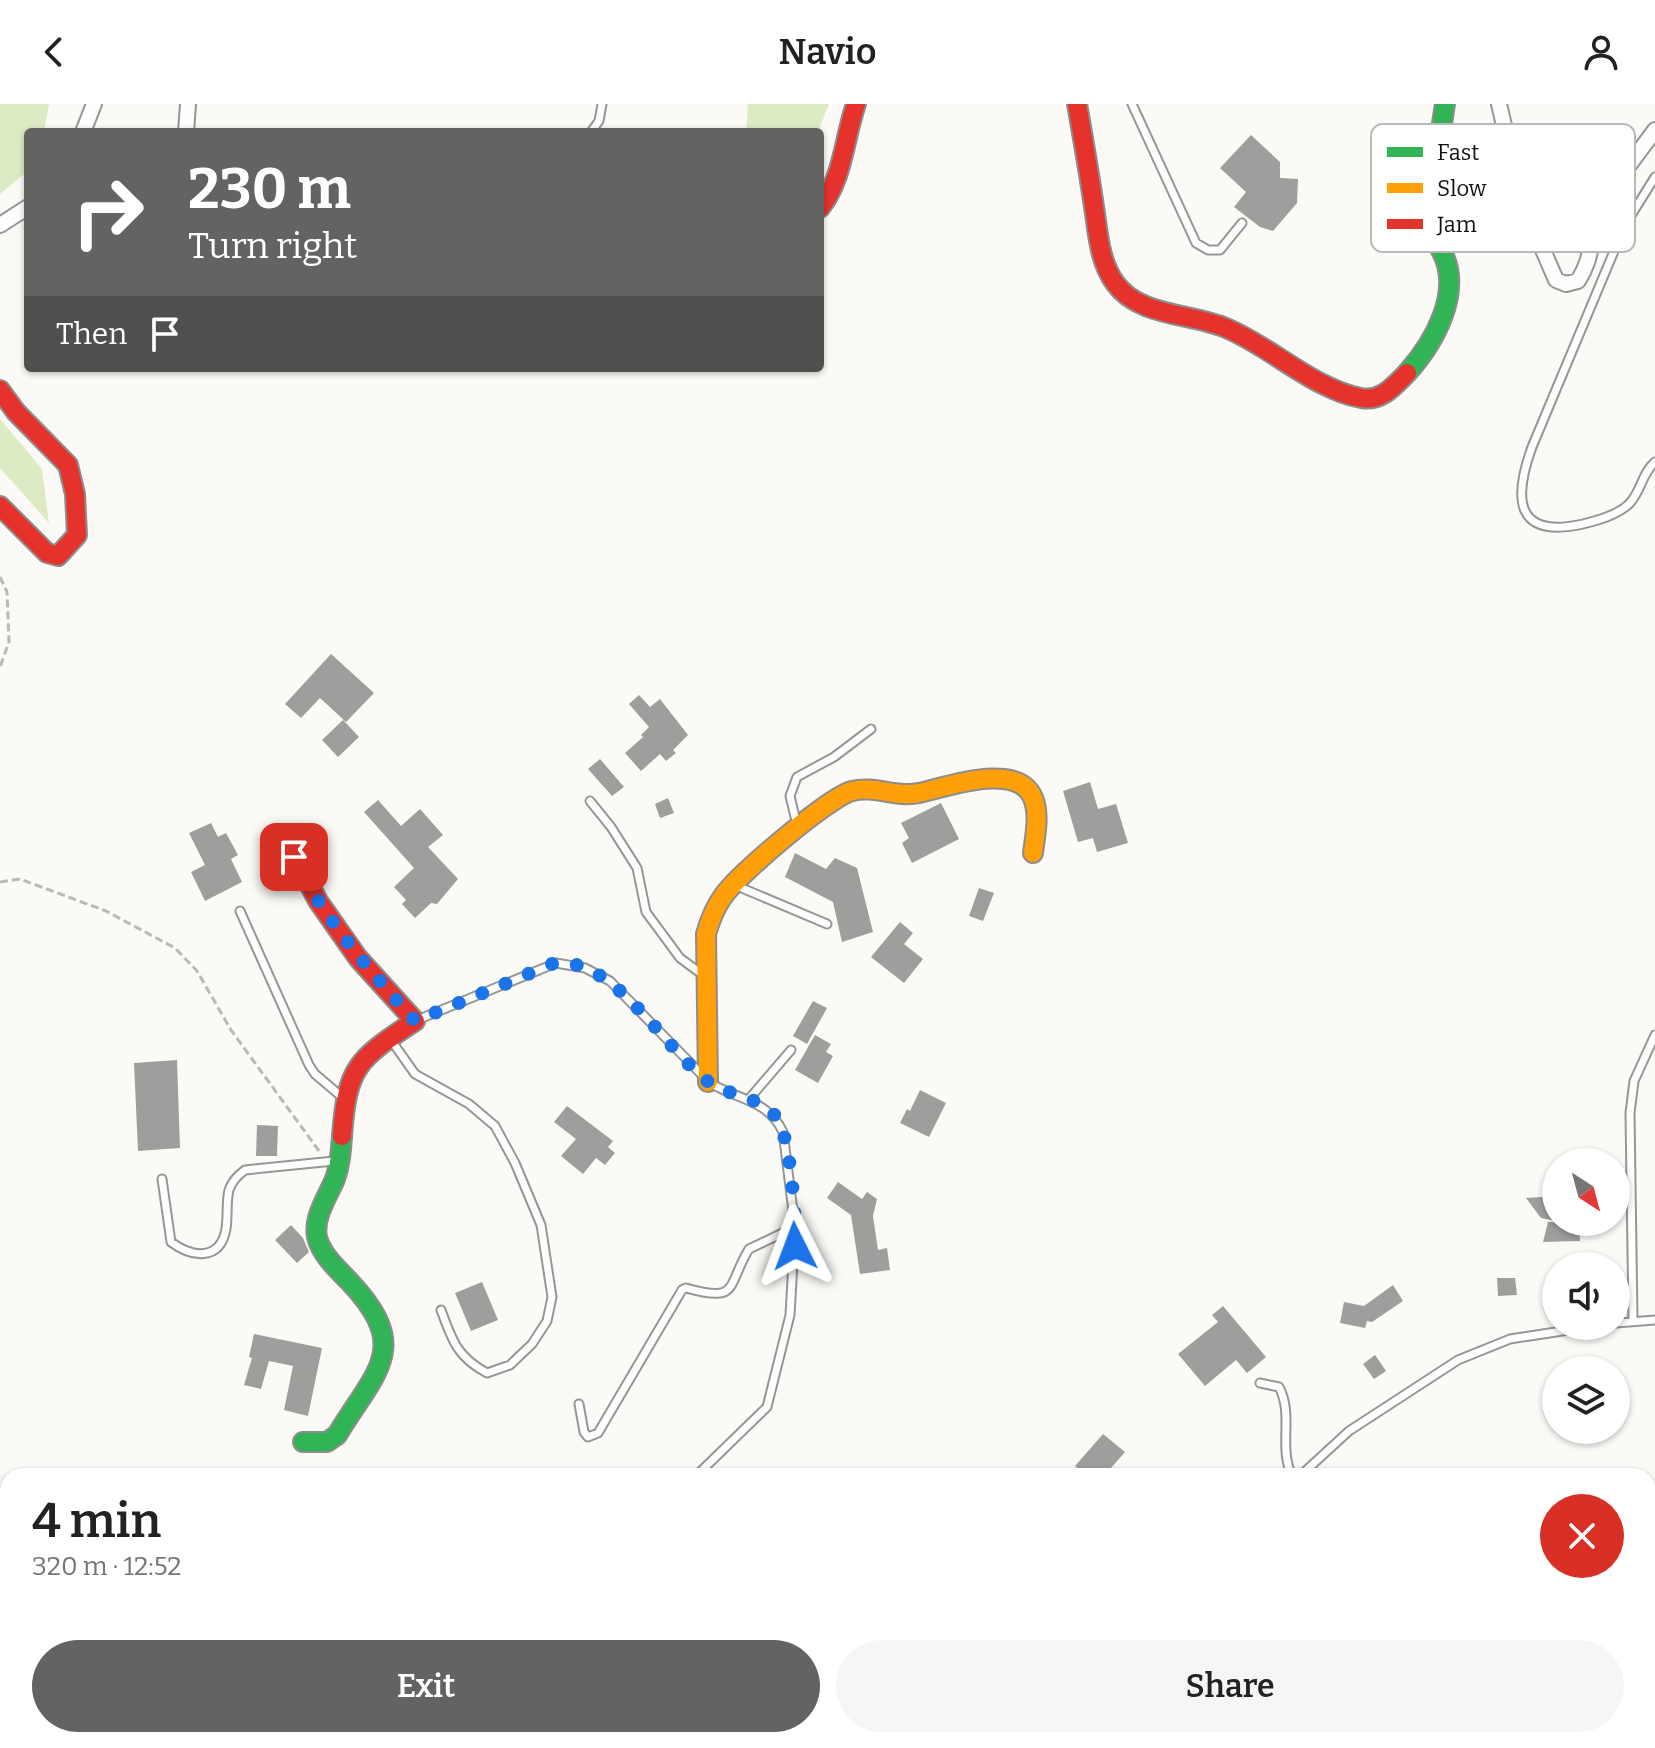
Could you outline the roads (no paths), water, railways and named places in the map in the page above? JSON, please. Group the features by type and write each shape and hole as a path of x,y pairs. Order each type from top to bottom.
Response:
{"street":[{"path":"85,128 94,104"},
{"path":"186,128 188,104"},
{"path":"824,202 835,184 847,126 856,104"},
{"path":"1077,104 1102,255 1114,284 1131,300 1154,309 1210,321 1254,341 1304,374 1361,398 1374,399 1387,392 1426,349 1449,294 1450,273 1443,252"},
{"path":"1442,124 1445,104"},
{"path":"1499,104 1505,124"},
{"path":"1635,160 1655,130"},
{"path":"0,225 24,210"},
{"path":"1544,252 1556,280 1566,284 1578,281 1592,252"},
{"path":"0,390 16,412 68,465 75,494 77,535 58,556 47,553 0,506"},
{"path":"708,1082 706,934 711,915 733,884 839,796 852,791 914,794 1004,777 1029,791 1036,810 1033,853"},
{"path":"285,838 318,901 358,958 415,1021 366,1054 355,1070 344,1098 332,1161 333,1189 316,1222 317,1236 324,1252 360,1291 383,1327 387,1343 384,1357 337,1435 327,1442 303,1442"}],"lane":[{"path":"594,128 599,121 602,104"},
{"path":"1132,104 1196,243 1208,250 1220,250 1242,223"},
{"path":"1635,209 1655,177"},
{"path":"1614,252 1532,447 1522,474 1520,497 1526,513 1537,524 1548,528 1593,522 1630,503 1648,468 1655,462"},
{"path":"798,831 790,796 797,777 834,757 871,729"},
{"path":"590,801 637,868 646,912 680,958 708,979"},
{"path":"733,884 827,924"},
{"path":"240,911 309,1065 315,1074 344,1098"},
{"path":"415,1021 556,963 585,968 610,981 708,1082 765,1107 776,1117 783,1132 795,1227 790,1315 767,1407 704,1468"},
{"path":"1633,1320 1630,1113 1634,1081 1655,1035"},
{"path":"390,1038 415,1074 469,1104 495,1126 515,1163 541,1225 552,1297 547,1321 532,1344 510,1365 487,1373 469,1363 452,1340 441,1310"},
{"path":"749,1099 791,1050"},
{"path":"162,1179 171,1242 186,1253 204,1254 217,1247 225,1233 229,1188 236,1176 245,1170 332,1161"},
{"path":"579,1404 584,1432 588,1437 594,1436 682,1290 686,1288 715,1295 726,1293 733,1286 749,1249 795,1227"},
{"path":"1630,1321 1655,1320"},
{"path":"1309,1468 1349,1431 1458,1360 1510,1339 1542,1334"},
{"path":"1260,1383 1279,1387 1284,1396 1289,1468"}]}
